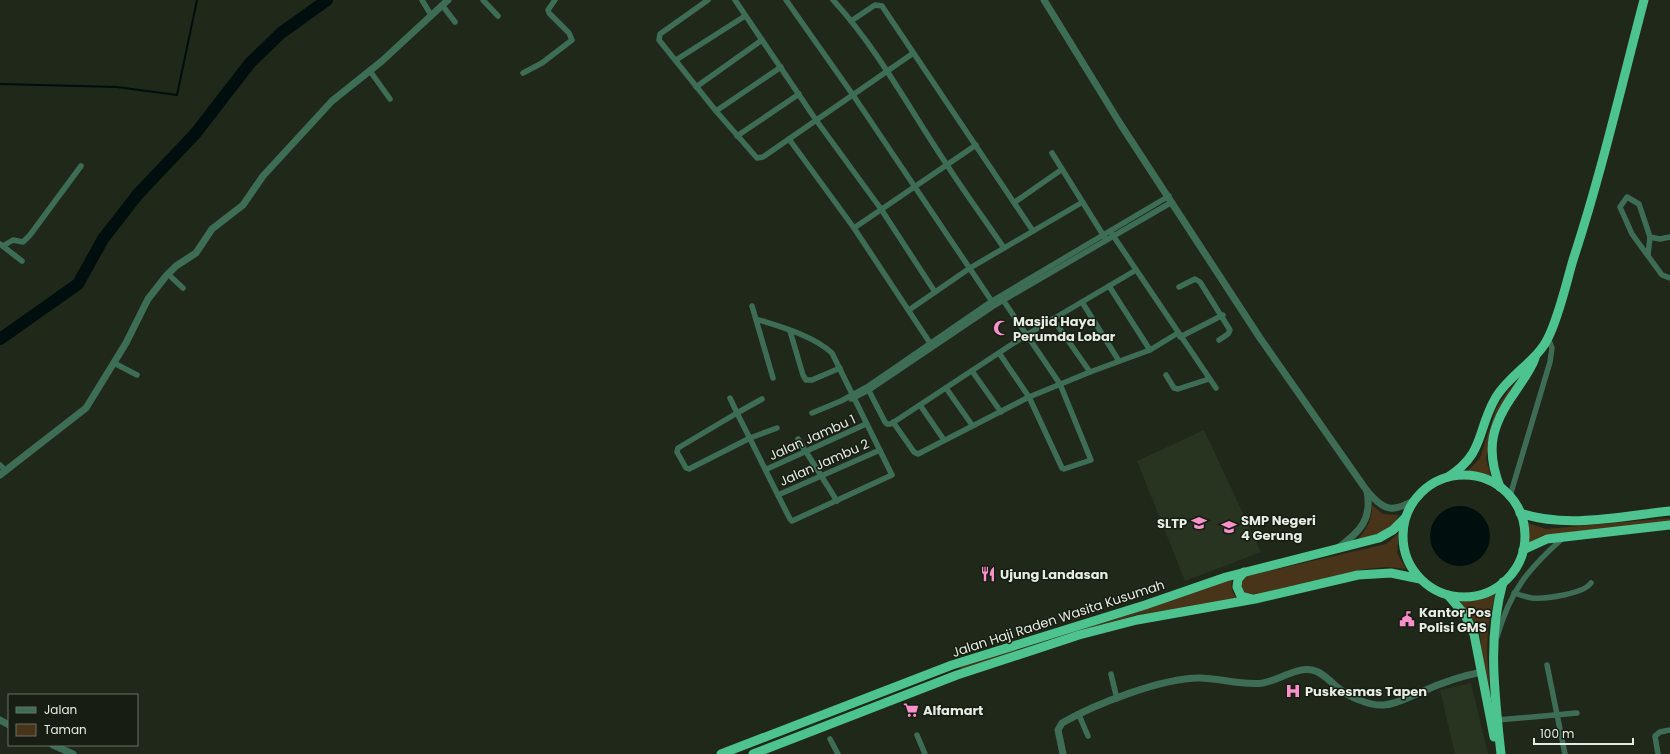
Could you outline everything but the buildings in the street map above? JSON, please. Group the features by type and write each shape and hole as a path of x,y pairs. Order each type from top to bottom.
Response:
{"highway":[{"path":"1448,477 1467,463 1475,452 1487,414 1507,381 1536,354 1548,338 1602,165 1644,0"},
{"path":"1500,487 1492,461 1494,431 1500,414 1528,372 1536,354"},
{"path":"1466,475 1484,478 1500,487 1510,496 1520,514 1525,534 1523,550 1514,570 1503,582 1490,591 1480,595 1470,597 1448,595 1433,589 1420,579 1410,566 1404,550 1402,534 1405,518 1415,500 1424,490 1435,482 1448,477 1466,475"},
{"path":"1520,514 1544,520 1566,521 1670,511"},
{"name":"Jalan Haji Raden Wasita Kusumah","path":"721,754 952,665 1145,605 1244,572 1379,538 1392,530 1405,518"},
{"path":"1523,550 1540,542 1565,536 1670,525"},
{"path":"1244,572 1238,579 1238,592 1243,597 1255,599"},
{"name":"Jalan Haji Raden Wasita Kusumah","path":"753,754 957,675 1086,633 1138,620 1255,599 1372,573 1392,573 1420,579"},
{"path":"1500,754 1490,700 1494,628 1503,582"},
{"path":"1448,595 1469,622 1476,642 1482,672 1497,720 1500,754"},
{"path":"952,665 957,675"}],"street":[{"path":"422,0 431,15"},
{"path":"483,0 498,16"},
{"path":"523,73 542,63 572,40 569,32 549,13 548,10 555,0"},
{"path":"708,0 659,35 658,40 676,60 696,87 754,157 759,158 912,54"},
{"path":"735,0 816,120 881,209 934,292"},
{"path":"786,0 853,95 993,303"},
{"path":"833,0 851,21 1004,248"},
{"path":"1044,0 1121,125 1171,199 1260,338 1367,491 1377,502 1386,508 1404,506 1415,500"},
{"path":"0,465 3,473 86,408 114,363 148,298 176,266 196,252 212,229 243,205 263,176 332,101 371,73 445,3 455,22"},
{"path":"851,21 875,5 880,5 1033,230"},
{"path":"676,60 745,16"},
{"path":"696,87 762,40"},
{"path":"716,111 781,67"},
{"path":"371,73 390,99"},
{"path":"737,136 799,94"},
{"path":"789,138 854,228 932,345"},
{"path":"854,228 976,145"},
{"path":"1052,153 1081,203 1104,238"},
{"path":"0,252 3,246 13,240 23,242 30,235 80,166"},
{"path":"1015,202 1061,170"},
{"path":"1648,255 1650,237 1639,204 1627,197 1620,207 1632,234 1662,275 1670,278"},
{"path":"1112,234 1152,206 1171,199"},
{"path":"812,413 868,389 993,303 1104,238 1156,212 1171,199"},
{"path":"909,310 970,268 1081,203"},
{"path":"1152,206 1156,212"},
{"path":"1112,234 1216,388"},
{"path":"1650,237 1660,239 1670,237"},
{"path":"993,303 1003,300 1104,238"},
{"path":"3,246 22,261"},
{"path":"868,389 888,425 1053,319 1136,270"},
{"path":"168,274 183,288"},
{"path":"1179,287 1198,279 1223,315 1230,332 1220,340"},
{"path":"1109,286 1150,350"},
{"path":"999,353 1029,397 1062,468 1064,469 1091,460 1092,458 1060,384 1003,300"},
{"path":"1082,302 1119,361"},
{"path":"752,306 773,378"},
{"path":"893,422 916,454 1029,397 1090,372 1150,350 1223,315"},
{"path":"730,398 792,521 798,520 889,478 892,475 840,368 829,351 790,331 756,319"},
{"path":"1053,319 1090,372"},
{"path":"790,331 803,375 806,380 810,381 840,368"},
{"path":"1510,496 1550,362 1552,348 1548,338"},
{"path":"114,363 137,375"},
{"path":"972,371 1001,412"},
{"path":"1166,375 1174,388 1178,389 1209,379"},
{"path":"946,388 972,425"},
{"path":"762,399 694,437 678,448 678,452 686,468 689,469 750,438 776,428"},
{"path":"920,405 944,440"},
{"name":"Jalan Jambu 1","path":"767,469 866,424"},
{"path":"798,439 837,501"},
{"name":"Jalan Jambu 2","path":"778,495 880,450"},
{"path":"1334,550 1355,534 1364,522 1369,510 1367,491"},
{"path":"1494,649 1504,613 1514,593 1543,555 1565,536"},
{"path":"1514,593 1540,598 1581,590 1591,583"},
{"path":"1547,665 1565,754"},
{"path":"1063,754 1059,727 1062,723 1117,699 1155,686 1187,678 1217,678 1262,683 1307,670 1321,674 1351,696 1363,701 1384,705 1395,703 1444,682 1482,672"},
{"path":"1111,674 1117,699"},
{"path":"1497,720 1577,712"},
{"path":"1079,715 1088,736"},
{"path":"1658,754 1655,736 1660,732 1670,730"},
{"path":"917,735 925,754"},
{"path":"830,739 838,754"},
{"path":"55,746 73,754"}],"shaded area":[{"path":"1204,430 1261,552 1185,581 1137,461"},
{"path":"1460,506 1476,511 1481,515 1485,520 1490,536 1485,552 1481,557 1476,561 1460,566 1444,561 1439,557 1435,552 1430,536 1435,520 1439,515 1444,511"},
{"path":"1471,683 1488,754 1455,754 1440,690"}],"green space":[{"path":"1524,372 1497,415 1486,459 1491,477 1468,471 1480,458 1496,409 1508,391"},
{"path":"1372,505 1383,514 1399,515 1388,533 1356,542 1368,525"},
{"path":"1670,518 1670,524 1543,535 1528,543 1528,523 1546,529"},
{"path":"1399,533 1397,553 1406,569 1387,567 1365,569 1247,597 1240,593 1243,577 1386,544"},
{"path":"1233,576 1232,589 1234,594 1239,599 1140,614 1050,639 961,670 960,667"},
{"path":"1495,593 1488,628 1487,652 1490,695 1487,696 1479,627 1457,602 1467,602 1486,598"}],"waterway":[{"path":"0,84 117,87 177,95 197,0"},
{"path":"0,339 78,284 103,239 138,194 195,134 250,63 281,33 327,0"}],"place":[{"name":"Masjid Haya Perumda Lobar","path":"1001,328"},
{"name":"SLTP","path":"1199,523"},
{"name":"SMP Negeri 4 Gerung","path":"1229,527"},
{"name":"Ujung Landasan","path":"988,574"},
{"name":"Kantor Pos Polisi GMS","path":"1407,619"},
{"name":"Puskesmas Tapen","path":"1293,691"},
{"name":"Alfamart","path":"911,710"}]}
